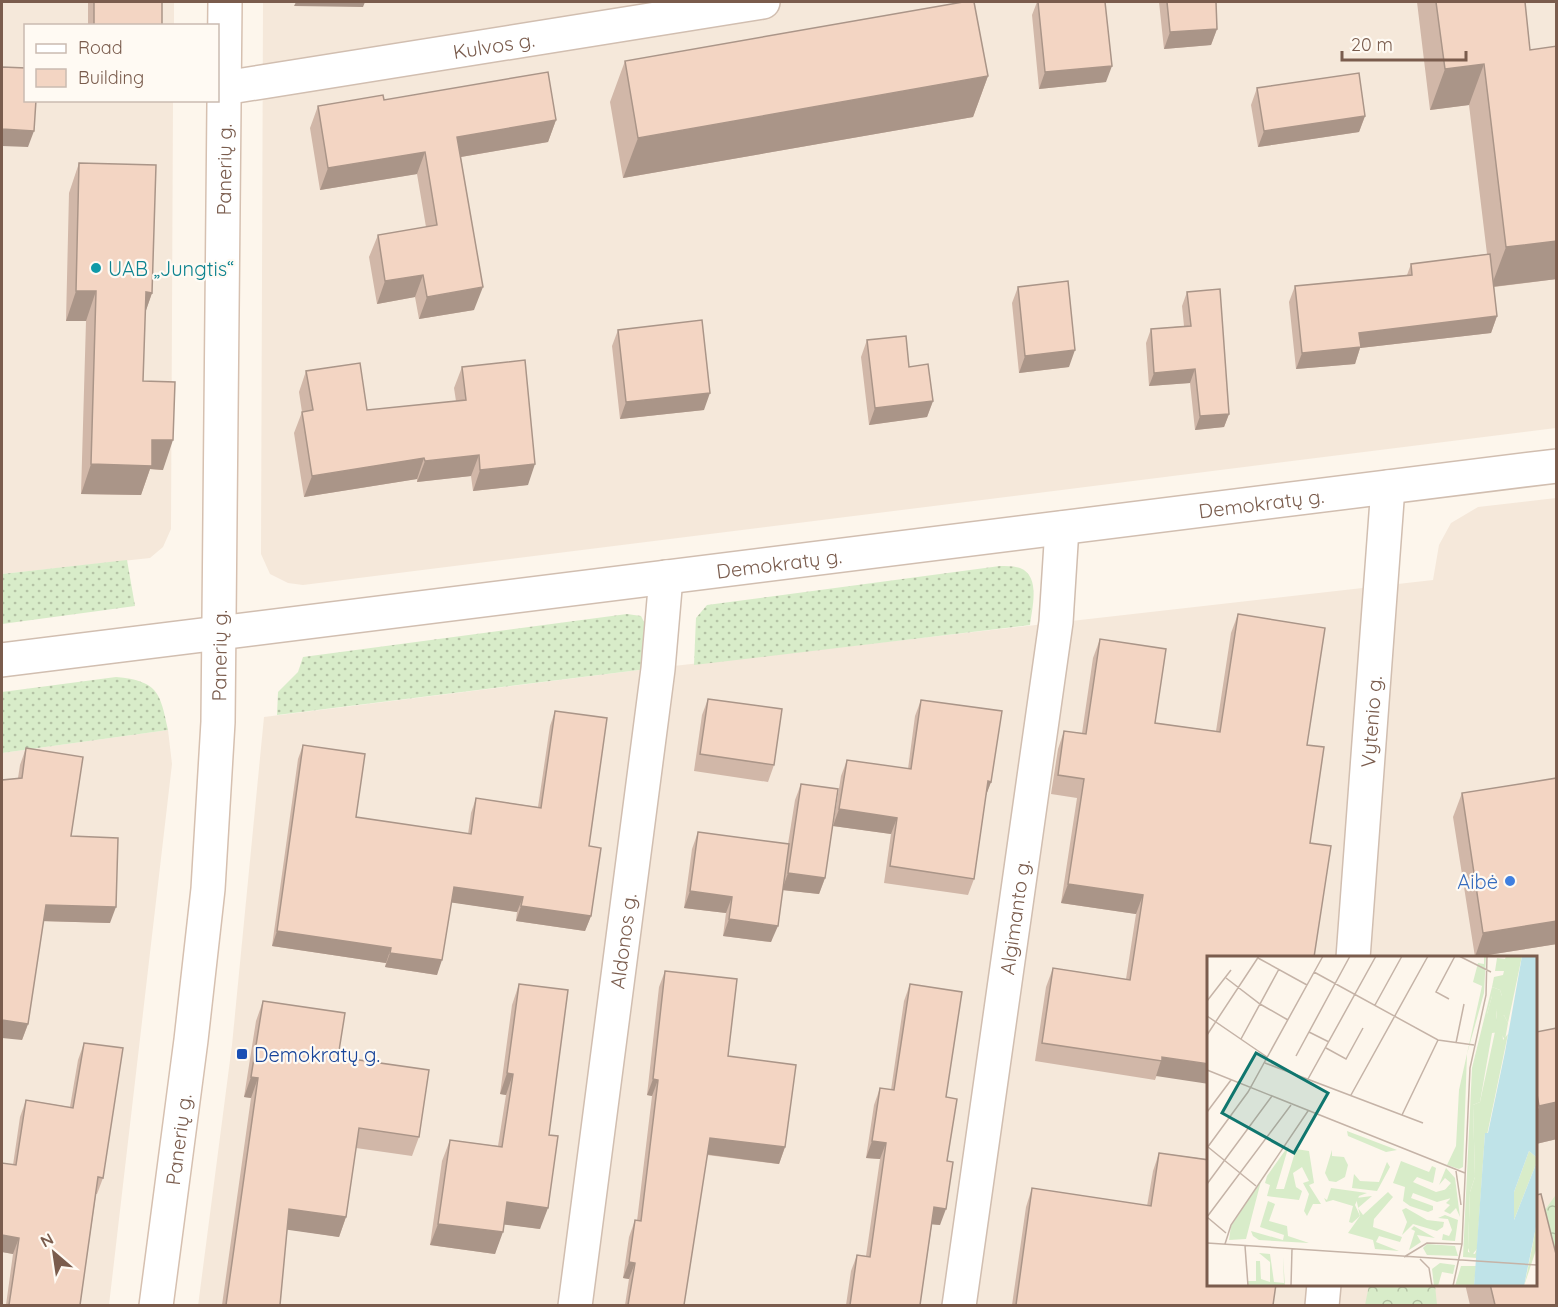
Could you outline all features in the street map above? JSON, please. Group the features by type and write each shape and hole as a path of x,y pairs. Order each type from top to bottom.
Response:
{"street":[{"name":"Panerių g.","path":"156,1305 191,1040 208,889 218,722 225,2"},
{"name":"Kulvos g.","path":"224,88 763,2"},
{"name":"Demokratų g.","path":"2,660 1557,466"},
{"name":"Vytenio g.","path":"1353,956 1388,487"},
{"name":"Algimanto g.","path":"959,1305 1056,622 1062,528"},
{"name":"Aldonos g.","path":"575,1305 658,669 666,577"},
{"path":"1322,1305 1324,1286"}],"shaded area":[{"path":"2,2 174,2 174,24 24,24 24,102 173,102 171,529 163,547 150,558 2,574"},
{"path":"263,2 1556,2 1556,428 303,585 288,583 270,574 261,554"},
{"path":"1556,498 1556,1305 198,1306 232,1045 264,717 647,669 1433,580 1439,545 1451,523 1478,507"},
{"path":"168,730 172,764 109,1305 2,1305 2,753"}],"green space":[{"path":"127,560 135,606 2,624 2,574"},
{"path":"1000,566 1020,568 1031,578 1034,593 1030,625 694,665 696,618 707,605"},
{"path":"627,614 641,616 649,632 647,669 277,715 278,692 298,672 303,657"},
{"path":"116,677 141,682 155,691 162,706 168,730 2,753 2,692"},
{"path":"1556,1196 1556,1292 1539,1218"},
{"path":"1369,1286 1435,1286 1437,1305 1365,1305"}],"building":[{"path":"94,2 162,2 162,24 94,24"},
{"path":"963,2 974,2 988,76 638,138 625,61"},
{"path":"1038,2 1105,2 1112,66 1045,72"},
{"path":"1167,2 1216,2 1217,29 1170,32"},
{"path":"1436,2 1525,2 1530,50 1557,46 1557,241 1506,247 1484,64 1445,69"},
{"path":"2,67 24,68 24,102 36,102 34,131 2,129"},
{"path":"548,72 556,120 457,137 483,287 427,297 423,275 385,281 378,235 437,225 425,152 328,168 318,106 383,95 384,100"},
{"path":"1359,73 1365,116 1264,131 1257,88"},
{"path":"79,163 156,165 152,293 146,292 143,381 175,382 173,440 152,440 152,466 91,464 96,291 76,291"},
{"path":"1490,254 1497,316 1359,333 1361,347 1302,353 1295,286 1412,275 1411,264"},
{"path":"1068,281 1075,350 1025,356 1018,287"},
{"path":"1220,289 1229,414 1200,416 1195,369 1154,373 1151,329 1191,326 1187,292"},
{"path":"702,320 710,393 626,402 618,330"},
{"path":"906,336 909,367 928,364 933,401 875,408 867,340"},
{"path":"525,360 535,464 480,470 479,455 425,461 424,458 312,476 302,412 313,410 306,371 360,363 367,410 466,400 462,367"},
{"path":"1238,614 1325,628 1307,745 1324,747 1310,843 1331,846 1314,956 1207,956 1207,1064 1162,1057 1162,1061 1042,1043 1053,968 1130,980 1143,895 1068,884 1084,779 1058,775 1064,731 1086,734 1100,639 1166,649 1155,723 1220,732"},
{"path":"708,699 782,709 774,765 700,754"},
{"path":"921,700 1002,711 991,782 988,781 974,879 890,866 897,818 839,809 847,760 911,769"},
{"path":"555,711 607,718 589,846 601,848 591,916 521,906 523,897 454,887 442,960 390,953 391,948 277,931 303,745 365,754 356,817 471,834 476,798 541,808"},
{"path":"26,748 83,757 71,836 118,838 116,907 46,905 28,1024 2,1020 2,780 22,778"},
{"name":"Aibė","path":"1557,778 1557,921 1483,933 1462,793"},
{"path":"801,784 838,789 825,878 788,873"},
{"path":"698,832 789,844 778,926 729,919 732,897 690,891"},
{"path":"665,971 737,979 728,1056 796,1065 785,1147 710,1138 684,1305 628,1305 635,1263 629,1262 635,1220 641,1221 658,1080 653,1079"},
{"path":"519,984 568,990 549,1135 558,1136 548,1208 507,1202 503,1232 438,1224 450,1140 502,1147 513,1074 507,1073"},
{"path":"910,984 962,992 946,1097 957,1099 947,1161 953,1162 946,1209 934,1207 920,1305 850,1305 857,1255 870,1257 886,1143 872,1141 880,1088 894,1090"},
{"path":"263,1001 345,1013 338,1057 429,1070 419,1137 359,1128 346,1217 289,1209 280,1305 226,1305 258,1078 251,1077"},
{"path":"1557,1028 1557,1102 1539,1106 1537,1094 1537,1032"},
{"path":"84,1043 123,1048 103,1178 98,1177 80,1305 9,1305 19,1238 2,1235 2,1163 16,1165 26,1100 73,1108"},
{"path":"1159,1153 1207,1160 1207,1286 1276,1286 1273,1305 1016,1305 1032,1188 1151,1206"},
{"path":"1541,1194 1557,1258 1557,1305 1495,1305 1490,1286 1537,1286 1537,1195"}],"place":[{"name":"UAB „Jungtis“","path":"96,268"},
{"name":"Aibė","path":"1510,881"},
{"name":"Demokratų g.","path":"242,1054"}]}
